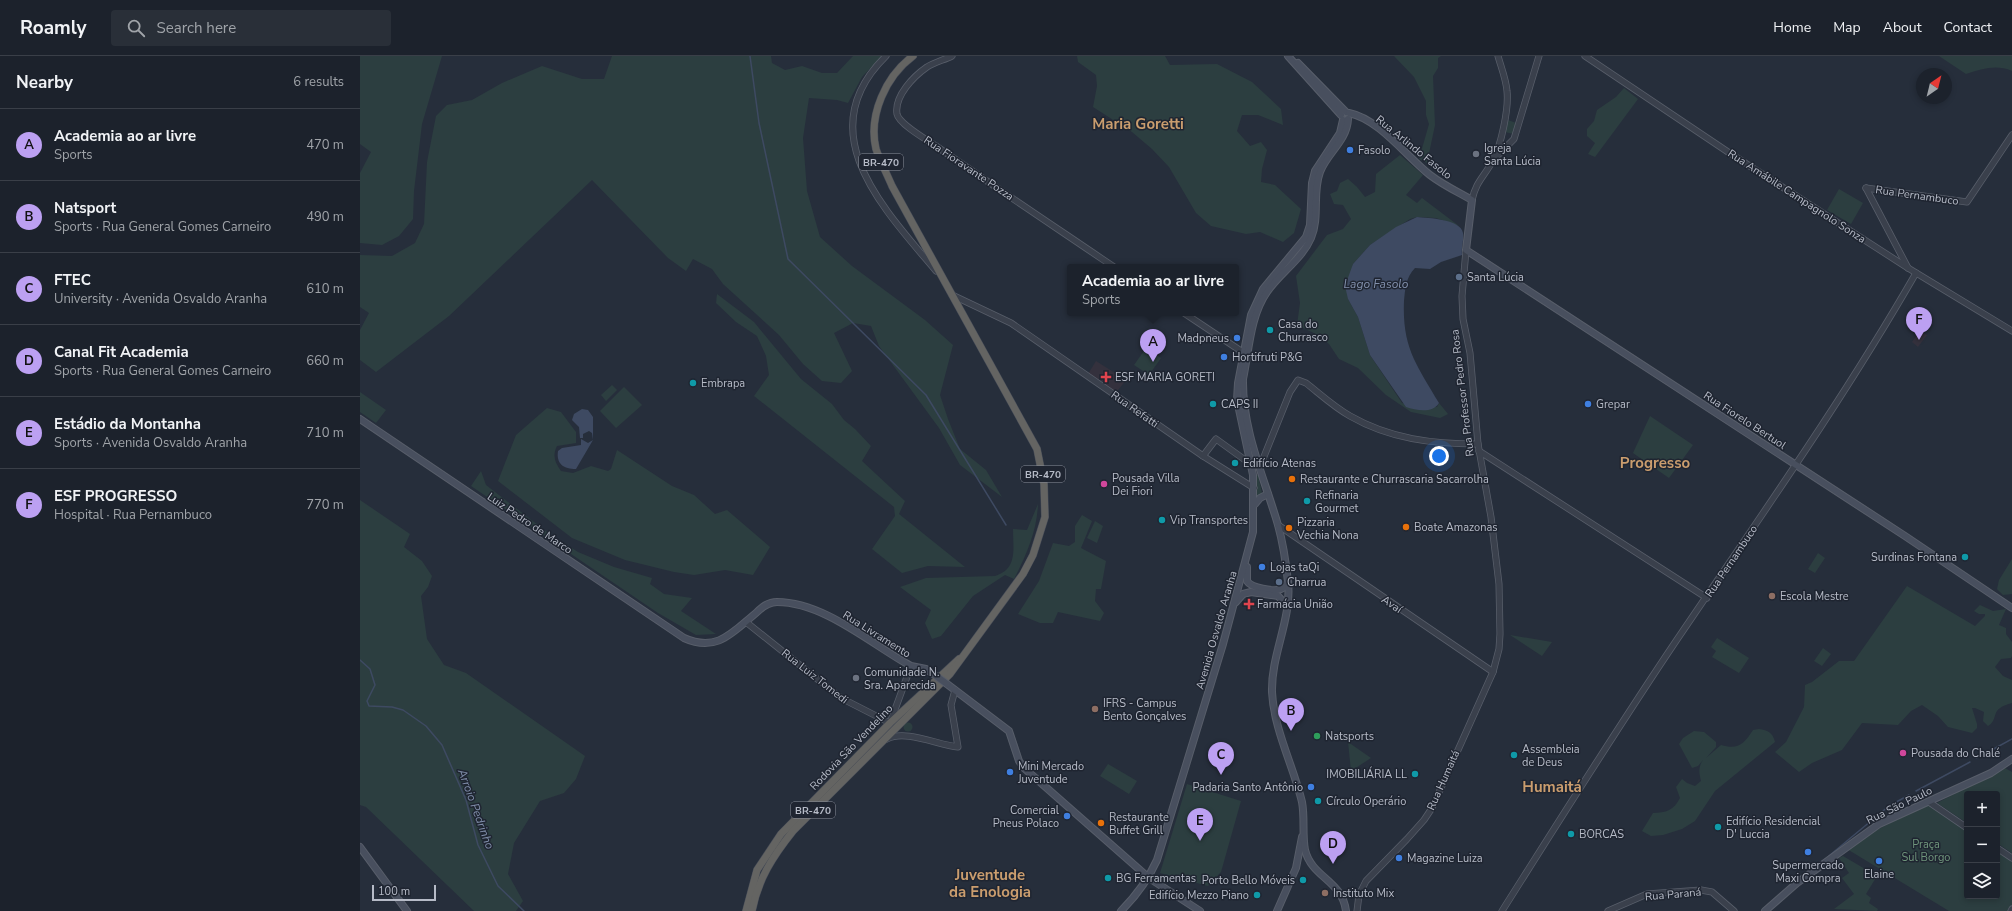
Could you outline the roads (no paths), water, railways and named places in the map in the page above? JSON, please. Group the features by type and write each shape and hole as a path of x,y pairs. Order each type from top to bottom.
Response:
{"highway":[{"name":"BR-470","path":"752,911 762,877 783,844 815,808 943,681 966,652 1023,574 1040,535 1044,517 1045,500 1042,470 1037,449 892,186 875,143 875,118 884,92 896,72 914,56"},
{"name":"Rodovia São Vendelino","path":"746,911 757,870 769,850 787,827 890,723 966,652"}],"main road":[{"path":"1288,56 1346,116 1345,134 1320,171 1316,219 1312,237 1303,252 1274,282 1266,294 1258,312 1245,354 1237,400 1255,465 1268,494 1281,538 1288,582 1287,606 1275,657 1272,691 1274,713 1302,805 1306,852 1311,864"},
{"path":"1293,56 1298,65"},
{"name":"Rua Arlindo Fasolo","path":"1346,116 1364,120 1388,136 1429,174 1472,200"},
{"name":"Rua Professor Pedro Rosa","path":"1466,250 1472,200"},
{"name":"Rua Fiorelo Bertuol","path":"1466,250 1795,464 2012,608"},
{"name":"Luiz Pedro de Marco","path":"360,419 558,554 690,641"},
{"name":"Avenida Osvaldo Aranha","path":"1121,911 1136,897 1149,878 1184,774 1234,605 1253,532 1255,465"},
{"path":"1255,504 1260,498 1268,494"},
{"path":"1246,561 1247,581 1251,586 1279,590 1284,588 1288,582"},
{"path":"1234,605 1243,594 1251,592 1278,596 1287,606"},
{"name":"Rua Livramento","path":"690,641 704,644 716,642 731,635 762,608 772,602 788,603 811,608 827,615 911,666 926,669 1009,731 1019,761 1024,768 1149,878 1200,911"},
{"name":"Rua São Paulo","path":"1765,911 1797,883 1879,824 1991,773 2012,759"},
{"path":"1277,911 1298,863 1303,829"},
{"path":"360,848 407,911"},
{"path":"1298,863 1305,861 1311,864 1339,891 1345,904 1346,911"}],"street":[{"path":"886,56 867,81 857,99 853,114 853,135 856,150 869,186 944,280"},
{"name":"Rua Fioravante Pozza","path":"952,56 928,67 910,83 898,105 897,113 899,118 910,128 1110,264"},
{"path":"1494,159 1508,99 1506,82 1498,56"},
{"path":"1494,159 1514,139 1539,56"},
{"name":"Rua Amábile Campagnolo Sonza","path":"1585,56 1728,152 1908,268 2012,331"},
{"name":"Rua Pernambuco","path":"1908,268 1866,188 1967,202 2012,135"},
{"name":"Rua Professor Pedro Rosa","path":"1472,200 1476,185 1494,159"},
{"name":"Rua Professor Pedro Rosa","path":"1466,250 1462,296 1475,399 1478,444 1491,517 1498,577 1500,631"},
{"name":"Rua Pernambuco","path":"1502,911 1671,649 1707,598 1795,464 1874,342 1916,273"},
{"name":"Rua Refatti","path":"952,295 1012,323 1203,456 1254,488"},
{"path":"1188,316 1245,354"},
{"path":"1203,456 1216,439 1255,465 1262,463 1290,392 1298,380 1306,383 1350,417 1391,433 1428,443 1478,444"},
{"path":"1479,451 1707,598"},
{"name":"Avaí","path":"1278,525 1493,672"},
{"path":"1281,538 1286,535 1293,535"},
{"name":"Rua Luiz Tomedi","path":"746,622 841,698 890,723"},
{"name":"Rua Humaitá","path":"1357,911 1362,886 1424,820 1437,798 1493,672 1499,649 1500,631"},
{"path":"890,723 911,666"},
{"path":"878,744 894,736 908,736 958,747 950,705 955,690"},
{"path":"898,725 901,732 908,736"},
{"path":"1928,802 1966,827"},
{"path":"2000,850 2012,858"},
{"name":"Rua Paraná","path":"1608,911 1647,894 1701,890 1712,892 1734,911"}],"water":[{"name":"Lago Fasolo","path":"1417,217 1450,222 1461,228 1463,233 1462,255 1441,262 1430,269 1415,268 1406,283 1404,317 1408,344 1412,355 1439,403 1432,409 1428,410 1406,407 1370,355 1358,317 1348,299 1345,286 1353,264 1370,245 1396,227"},
{"path":"582,409 588,410 593,417 593,440 592,433 589,431 583,434 583,438 580,438 579,427 572,420 574,414"},
{"path":"581,439 588,443 593,440 576,469 565,467 558,459 558,451 562,448 581,445"}],"waterway":[{"path":"750,56 759,123 788,259 926,395 1006,525"},
{"name":"Arroio Pedrinho","path":"360,660 370,669 375,685 367,701 369,706 392,707 403,710 426,726 442,745 466,800 478,845 498,886 524,911"},
{"path":"1990,751 2012,739"},
{"path":"1976,758 1983,754"},
{"path":"1916,791 1970,762"},
{"path":"1824,860 1889,806 1909,795"}],"place":[{"name":"Fasolo","path":"1350,150"},
{"name":"Igreja Santa Lúcia","path":"1476,154"},
{"name":"Santa Lúcia","path":"1459,277"},
{"name":"Casa do Churrasco","path":"1270,330"},
{"name":"Madpneus","path":"1237,338"},
{"name":"ESF PROGRESSO","path":"1919,340"},
{"name":"Hortifruti P&G","path":"1224,357"},
{"name":"Academia ao ar livre","path":"1153,362"},
{"name":"ESF MARIA GORETI","path":"1106,377"},
{"name":"Embrapa","path":"693,383"},
{"name":"CAPS II","path":"1213,404"},
{"name":"Grepar","path":"1588,404"},
{"name":"Edifício Atenas","path":"1235,463"},
{"name":"Restaurante e Churrascaria Sacarrolha","path":"1292,479"},
{"name":"Pousada Villa Dei Fiori","path":"1104,484"},
{"name":"Refinaria Gourmet","path":"1307,501"},
{"name":"Vip Transportes","path":"1162,520"},
{"name":"Boate Amazonas","path":"1406,527"},
{"name":"Pizzaria Vechia Nona","path":"1289,528"},
{"name":"Surdinas Fontana","path":"1965,557"},
{"name":"Lojas taQi","path":"1262,567"},
{"name":"Charrua","path":"1279,582"},
{"name":"Escola Mestre","path":"1772,596"},
{"name":"Farmácia União","path":"1249,604"},
{"name":"Comunidade N. Sra. Aparecida","path":"856,678"},
{"name":"IFRS - Campus Bento Gonçalves","path":"1095,709"},
{"name":"Natsport","path":"1291,731"},
{"name":"Natsports","path":"1317,736"},
{"name":"Pousada do Chalé","path":"1903,753"},
{"name":"Assembleia de Deus","path":"1514,755"},
{"name":"Mini Mercado Juventude","path":"1010,772"},
{"name":"IMOBILIÁRIA LL","path":"1415,774"},
{"name":"FTEC","path":"1221,775"},
{"name":"Padaria Santo Antônio","path":"1311,787"},
{"name":"Círculo Operário","path":"1318,801"},
{"name":"Comercial Pneus Polaco","path":"1067,816"},
{"name":"Restaurante Buffet Grill","path":"1101,823"},
{"name":"Edifício Residencial D' Luccia","path":"1718,827"},
{"name":"BORCAS","path":"1571,834"},
{"name":"Estádio da Montanha","path":"1200,841"},
{"name":"Supermercado Maxi Compra","path":"1808,852"},
{"name":"Magazine Luiza","path":"1399,858"},
{"name":"Elaine","path":"1879,861"},
{"name":"Canal Fit Academia","path":"1333,864"},
{"name":"BG Ferramentas","path":"1108,878"},
{"name":"Porto Bello Móveis","path":"1303,880"},
{"name":"Instituto Mix","path":"1325,893"},
{"name":"Edifício Mezzo Piano","path":"1257,895"}],"district":[{"name":"Maria Goretti","path":"1138,124"},
{"name":"Progresso","path":"1655,463"},
{"name":"Humaitá","path":"1552,787"},
{"name":"Juventude da Enologia","path":"990,884"}],"park label":[{"name":"Praça Sul Borgo","path":"1926,850"}]}
